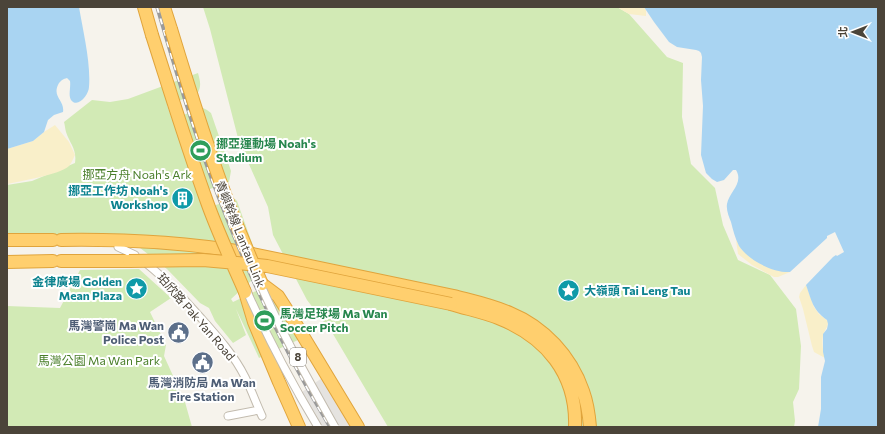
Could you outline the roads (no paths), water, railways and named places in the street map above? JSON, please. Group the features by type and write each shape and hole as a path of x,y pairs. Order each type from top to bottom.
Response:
{"highway":[{"name":"青嶼幹線 Lantau Link","path":"145,7 152,34 198,178 225,248 266,337 317,427"},
{"name":"青嶼幹線 Lantau Link","path":"163,7 171,28 197,115 243,240 283,328 337,427"},
{"path":"7,240 130,240 209,246 268,256 453,300 498,318 536,340 550,353 578,393 588,412 590,427"},
{"path":"7,262 203,260 267,266 453,300"},
{"path":"262,284 278,296 358,427"},
{"path":"245,292 254,322 299,427"},
{"path":"575,427 578,393"}],"street":[{"name":"青嶼幹線 Lantau Link","path":"145,7 193,158 227,247 268,336 317,427"},
{"name":"青嶼幹線 Lantau Link","path":"163,7 193,108 241,241 281,329 302,370 337,427"},
{"path":"118,247 135,256"},
{"name":"珀欣路 Pak Yan Road","path":"147,264 177,291 222,342 245,376 261,413 228,416"}],"water":[{"path":"7,7 79,7 89,68 89,90 83,100 77,103 74,102 70,98 70,81 67,78 62,80 57,88 57,95 62,104 63,112 54,115 48,120 44,132 33,141 7,149"},
{"path":"644,7 878,7 878,427 818,427 821,409 821,377 825,361 823,352 823,334 827,329 828,324 827,320 815,308 806,285 833,257 844,252 835,232 827,236 827,238 790,272 783,272 762,265 743,251 736,240 727,209 728,200 738,179 736,170 733,170 724,180 717,182 706,173 701,155 703,106 701,53 696,50 677,47 669,42"}],"railway":[{"path":"157,7 194,129 232,230 256,288 298,372 330,427"}],"place":[{"name":"挪亞運動場 Noah's Stadium","path":"201,151"},
{"name":"挪亞工作坊 Noah's Workshop","path":"183,198"},
{"name":"金律廣場 Golden Mean Plaza","path":"137,289"},
{"name":"大嶺頭 Tai Leng Tau","path":"569,291"},
{"name":"馬灣足球場 Ma Wan Soccer Pitch","path":"265,321"},
{"name":"馬灣警崗 Ma Wan Police Post","path":"179,333"},
{"name":"馬灣消防局 Ma Wan Fire Station","path":"202,362"}],"park label":[{"name":"挪亞方舟 Noah's Ark","path":"137,175"},
{"name":"馬灣公園 Ma Wan Park","path":"99,361"}]}
